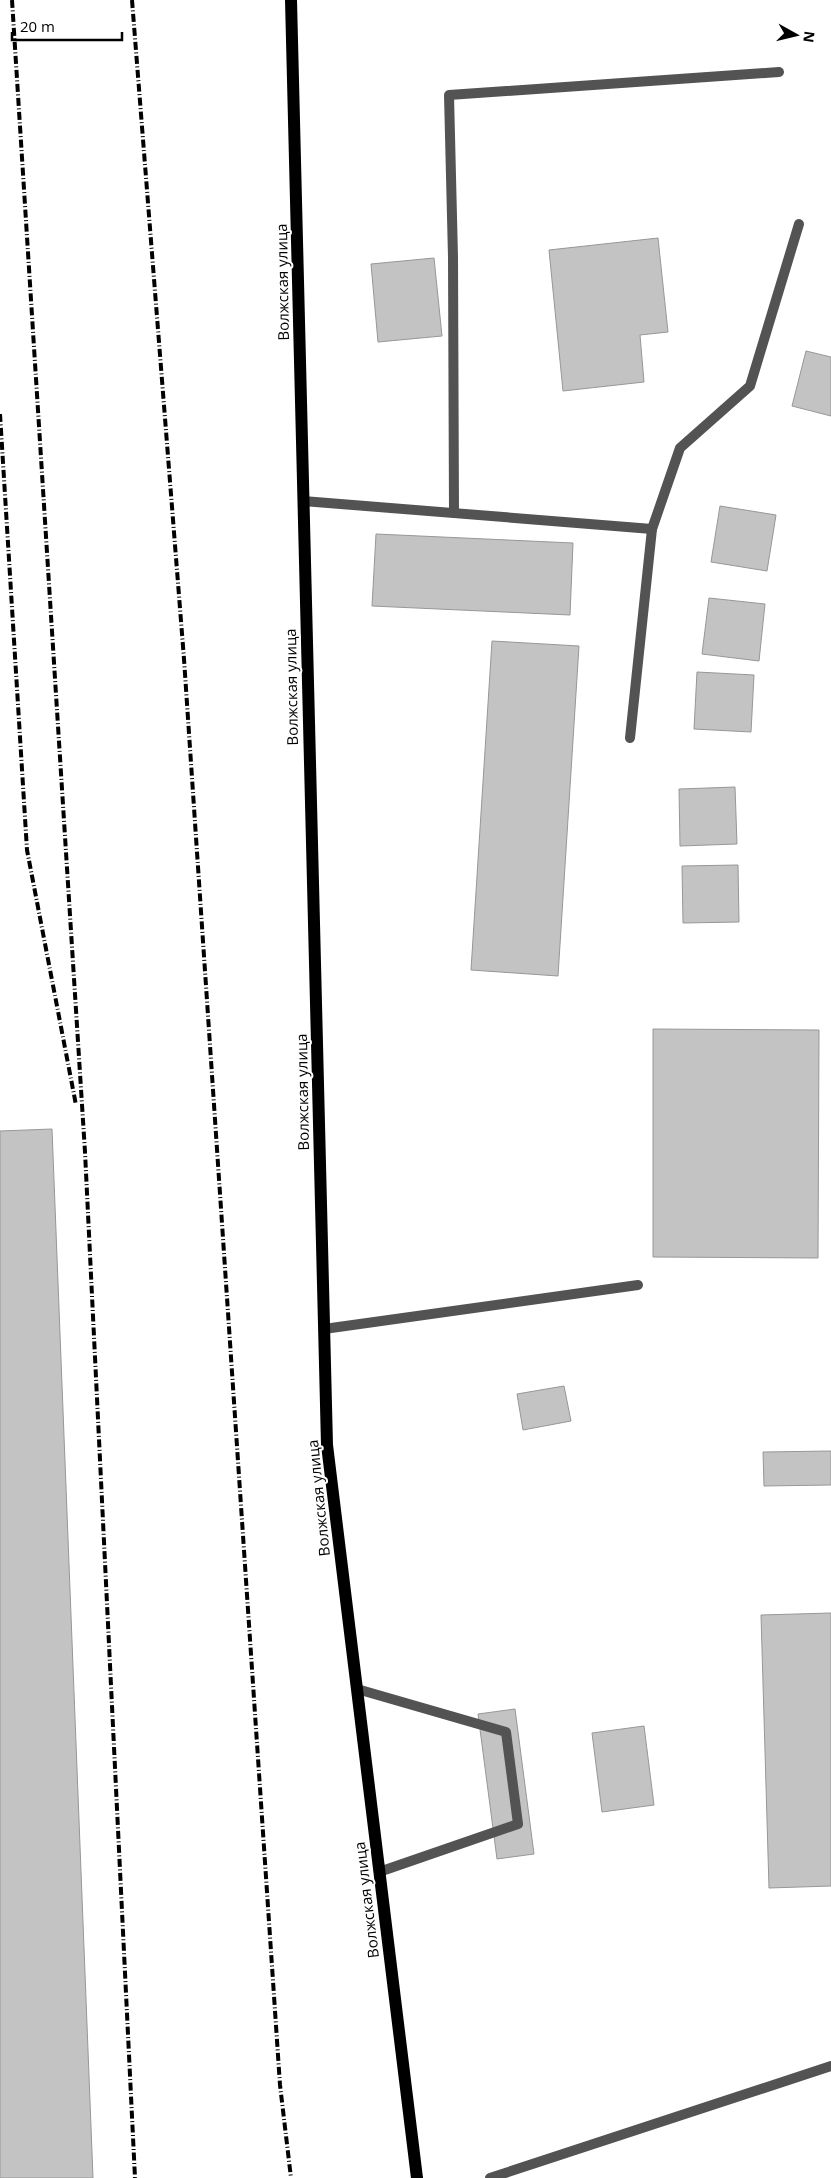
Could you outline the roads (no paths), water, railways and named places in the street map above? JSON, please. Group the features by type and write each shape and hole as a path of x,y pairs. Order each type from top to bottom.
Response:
{"main road":[{"name":"Волжская улица","path":"291,0 327,1445 417,2178"}],"street":[{"path":"454,513 453,257 449,95 779,72"},
{"path":"630,738 652,529 680,448 750,386 799,224"},
{"path":"303,501 652,529"},
{"path":"324,1329 638,1285"},
{"path":"357,1689 506,1732 518,1824 379,1872"},
{"path":"490,2178 831,2066"}],"railway":[{"path":"12,0 85,1152 135,2178"},
{"path":"132,0 184,659 280,2085 291,2178"},
{"path":"0,414 27,850 76,1105"}]}
